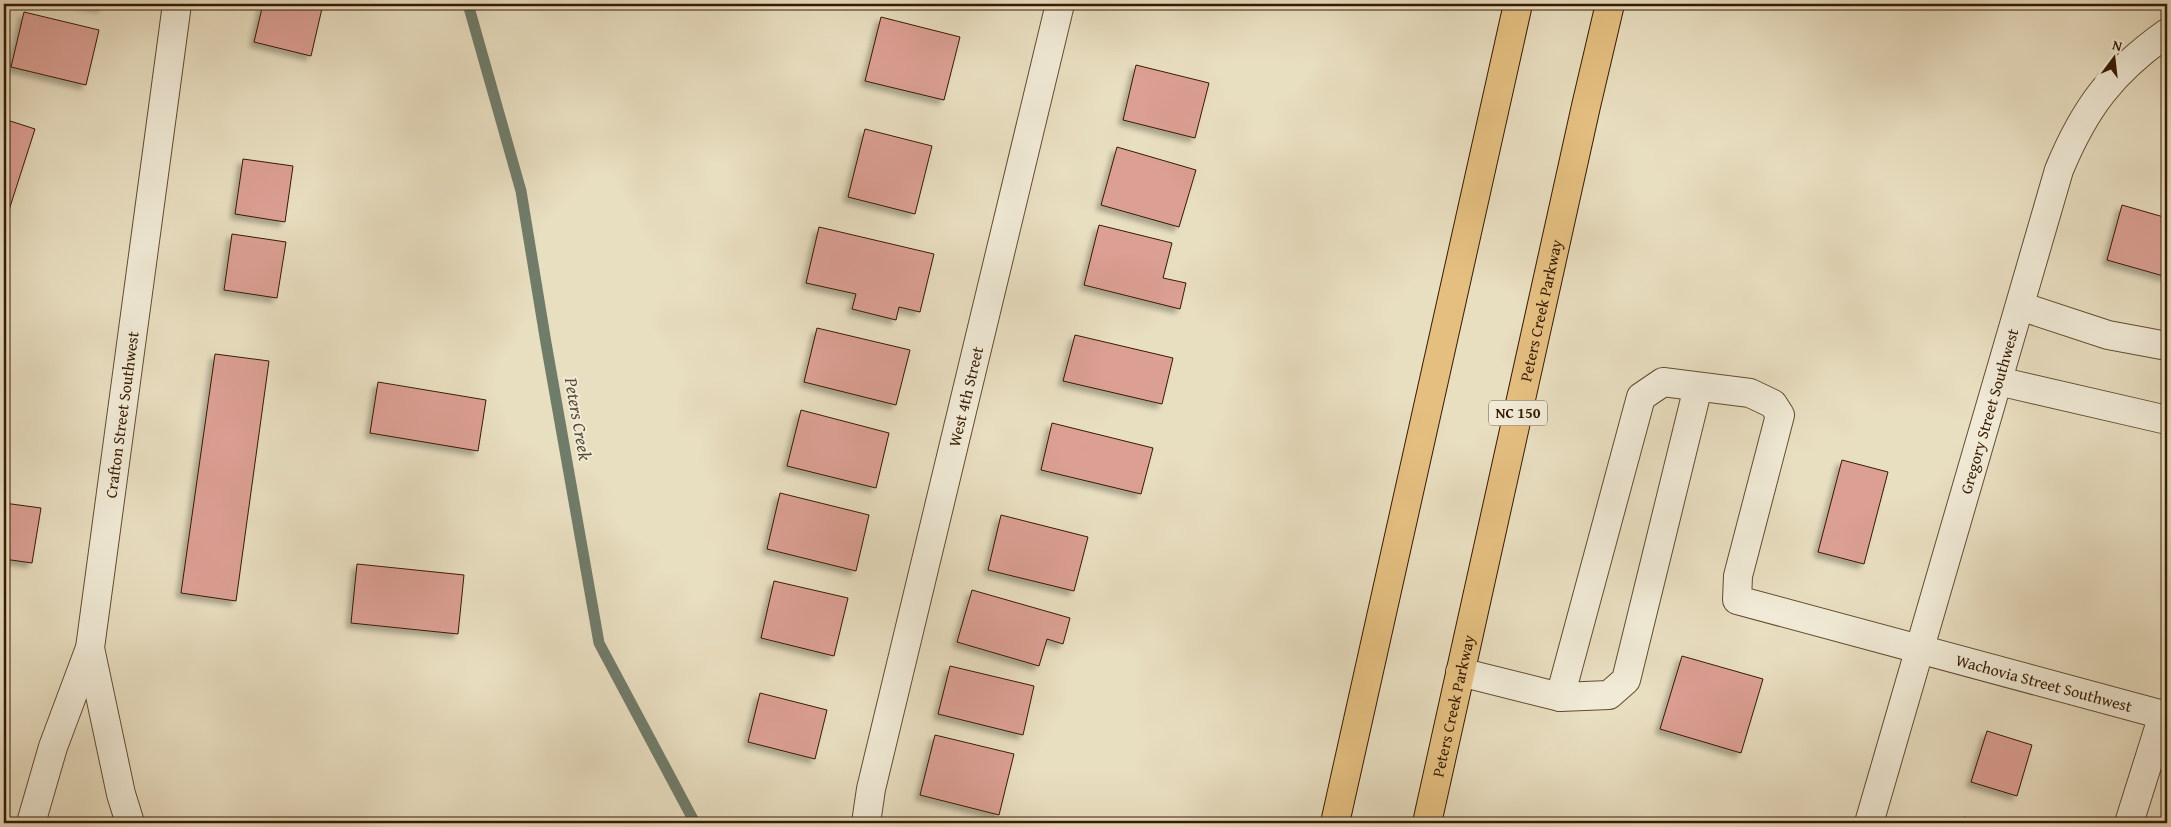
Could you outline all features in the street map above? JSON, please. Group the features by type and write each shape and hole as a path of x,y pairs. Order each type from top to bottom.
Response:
{"main road":[{"path":"1335,823 1498,86 1518,4"},
{"name":"Peters Creek Parkway","path":"1427,823 1610,4"}],"street":[{"name":"Crafton Street Southwest","path":"130,823 121,794 90,648 176,4"},
{"name":"West 4th Street","path":"866,823 871,789 1060,4"},
{"name":"Gregory Street Southwest","path":"1869,823 1921,650 2059,170 2072,137 2090,106 2114,76 2167,33"},
{"path":"2020,306 2108,335 2167,346"},
{"path":"1998,381 2167,420"},
{"path":"1460,672 1560,697 1609,695 1626,680 1698,387 1664,382 1641,397 1560,697"},
{"name":"Wachovia Street Southwest","path":"1698,387 1750,393 1773,404 1780,415 1738,576 1737,600 2165,716"},
{"path":"31,823 54,747 90,648"},
{"path":"2129,823 2165,716"}],"building":[{"path":"79,4 103,4 102,8"},
{"path":"263,4 323,4 311,56 254,42"},
{"path":"24,12 99,30 86,85 11,67"},
{"path":"881,17 960,37 944,100 865,81"},
{"path":"1136,65 1209,83 1195,138 1123,120"},
{"path":"4,119 35,129 9,210 4,208"},
{"path":"865,129 932,146 915,214 848,197"},
{"path":"1117,147 1196,170 1179,227 1101,205"},
{"path":"243,159 293,166 285,222 235,214"},
{"path":"2122,205 2167,218 2167,277 2107,260"},
{"path":"1099,225 1172,243 1163,278 1186,283 1180,309 1084,285"},
{"path":"819,227 934,254 920,312 899,307 896,320 852,309 856,294 806,283"},
{"path":"232,234 286,242 277,298 224,290"},
{"path":"817,328 910,350 896,405 804,382"},
{"path":"1075,335 1173,358 1162,404 1063,381"},
{"path":"215,354 269,361 236,601 181,593"},
{"path":"378,382 486,400 478,451 370,433"},
{"path":"801,410 889,433 876,488 787,466"},
{"path":"1052,423 1153,448 1141,494 1041,470"},
{"path":"1842,460 1888,472 1864,564 1818,552"},
{"path":"780,493 869,515 856,571 767,549"},
{"path":"4,503 41,508 32,563 4,559"},
{"path":"1001,515 1088,537 1074,591 988,570"},
{"path":"357,564 464,575 458,634 351,623"},
{"path":"774,581 848,598 834,656 761,638"},
{"path":"972,590 1070,618 1063,644 1047,639 1039,666 957,642"},
{"path":"1682,656 1763,679 1741,753 1660,729"},
{"path":"950,666 1034,686 1023,735 938,714"},
{"path":"760,693 827,710 815,759 748,742"},
{"path":"1987,731 2032,745 2017,796 1971,782"},
{"path":"935,735 1014,754 999,815 920,795"},
{"path":"1964,817 1990,823 1962,823"}],"waterway":[{"name":"Peters Creek","path":"468,4 521,191 599,643 695,823"}]}
